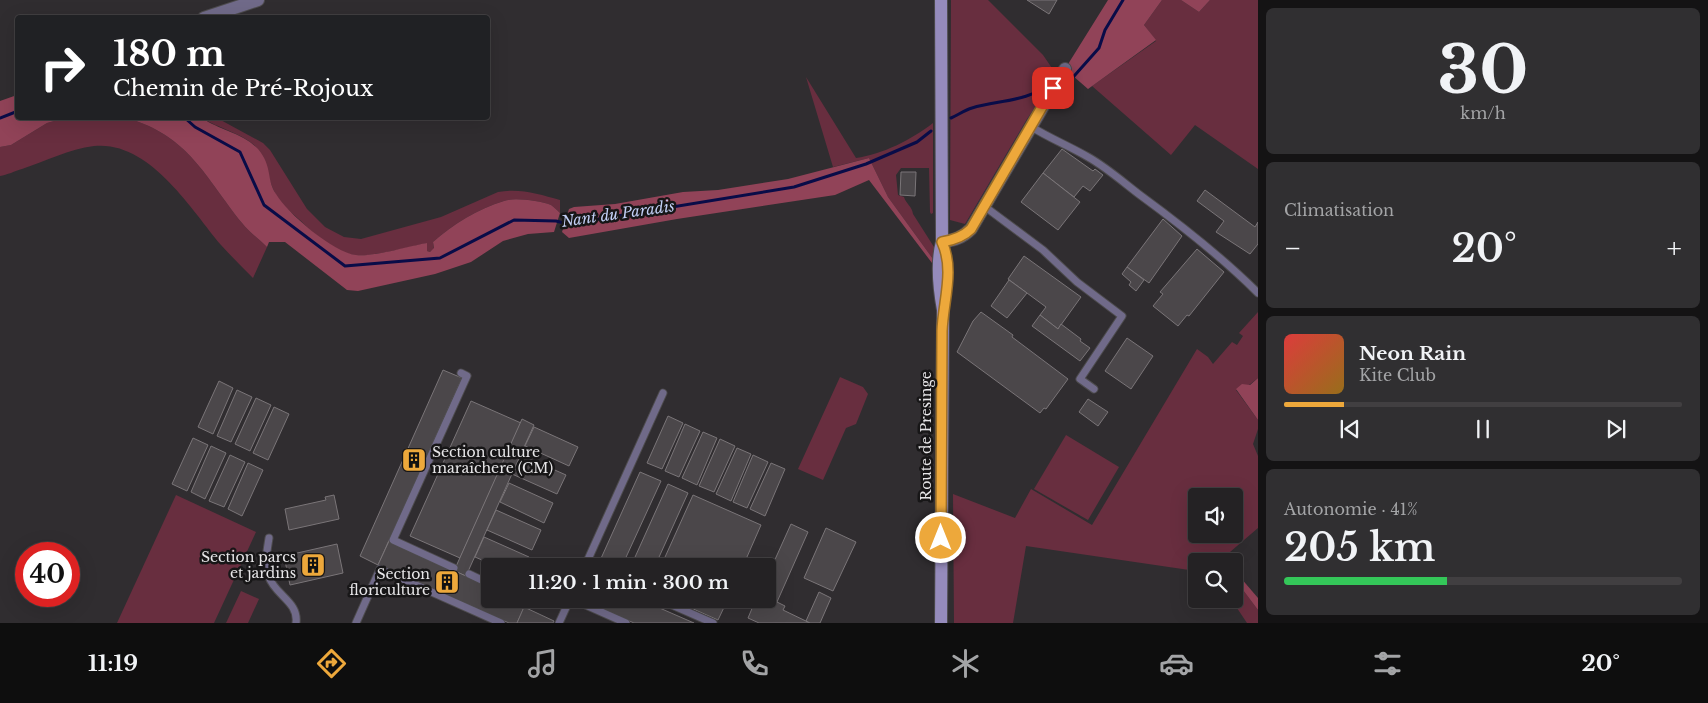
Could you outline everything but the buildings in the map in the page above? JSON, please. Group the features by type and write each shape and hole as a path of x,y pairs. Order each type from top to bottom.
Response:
{"street":[{"path":"211,15 239,3 258,0"},
{"name":"Route de Presinge","path":"941,0 941,623"},
{"path":"942,242 957,239 971,229 1058,79"}],"lane":[{"path":"1030,126 1104,167 1228,264 1258,293"},
{"path":"984,206 1043,250 1077,282 1122,316 1080,379 1094,389"},
{"path":"454,568 393,540 467,376 460,373"},
{"path":"589,558 663,393"},
{"path":"269,538 266,557 268,577 275,588 294,608 297,616 296,623"},
{"path":"356,623 380,569 501,623"},
{"path":"469,574 481,580"},
{"path":"559,623 566,608"},
{"path":"592,608 626,623"},
{"path":"679,608 713,623"}],"shaded area":[{"path":"951,0 988,0 1043,55 1054,71 1054,79 1027,119 965,224 950,220"},
{"path":"1108,0 1162,0 1144,25 1156,40 1088,89 1065,69"},
{"path":"1162,0 1181,0 1199,12 1210,0 1258,0 1258,169 1195,125 1171,155 1092,86 1156,41 1144,25"},
{"path":"1181,0 1210,0 1199,12"},
{"path":"806,77 856,158 896,145 933,123 933,213 931,214 930,212 929,168 901,168 896,175 898,195 904,197 934,247 933,259 888,197 869,158 833,167"},
{"path":"15,96 15,120 58,120 47,123 11,145 0,147 0,101"},
{"path":"58,120 132,120 148,126 181,147 206,174 245,226 267,247 253,278 221,245 167,180 150,165 133,154 114,147 94,146 67,152 0,176 0,147 11,145 47,123"},
{"path":"132,120 206,120 245,139 263,155 273,188 290,211 324,240 347,253 356,255 382,253 427,243 427,251 430,252 434,248 433,242 457,223 485,208 508,200 527,200 551,205 560,213 554,232 528,234 503,241 471,262 435,274 358,291 347,290 285,242 269,242 267,247 245,226 194,160 181,147 148,126"},
{"path":"206,120 221,120 263,143 270,150 307,209 325,227 344,237 361,239 441,217 498,192 506,191 529,192 560,200 560,213 551,205 527,200 508,200 485,208 457,223 433,242 434,249 430,252 427,251 427,243 371,255 348,254 333,247 319,237 283,205 275,193 256,147 238,135"},
{"path":"869,158 888,197 933,259 932,263 869,180 835,195 677,219 569,238 562,232 569,209 574,207 615,204 683,192 718,190 788,179"},
{"path":"1258,312 1258,378 1249,385 1236,390 1258,420 1258,429 1253,444 1258,456 1258,528 1243,541 1243,488 1188,488 1188,543 1240,543 1229,553 1188,553 1188,570 1026,546 1013,623 954,623 953,494 1015,518 1031,489 1092,525 1197,349 1208,357 1213,364 1232,342 1237,345 1243,336 1239,333"},
{"path":"840,377 863,387 868,394 856,424 846,428 823,480 798,469"},
{"path":"1258,378 1258,420 1236,389 1242,384 1250,385"},
{"path":"1066,435 1119,467 1088,520 1034,489"},
{"path":"176,495 256,532 214,623 117,623"},
{"path":"1243,580 1258,598 1258,610 1243,590"},
{"path":"1243,590 1258,610 1258,623 1247,623 1237,608 1243,608"},
{"path":"241,591 259,599 248,623 226,623"}],"waterway":[{"name":"Nant du Paradis","path":"1061,84 1067,84 1099,48 1105,30 1123,0"},
{"name":"Nant du Paradis","path":"951,118 982,105 1013,100 1033,94 1053,83"},
{"name":"Nant du Paradis","path":"0,118 15,112"},
{"name":"Nant du Paradis","path":"187,120 195,127 240,152 264,205 345,266 440,258 514,220 556,221 568,224 794,187 866,164 917,142 931,131"}],"place":[{"name":"Section culture maraîchere (CM)","path":"414,460"},
{"name":"Section parcs et jardins","path":"313,565"},
{"name":"Section floriculture","path":"447,582"}],"route":[{"path":"941,538 942,310 948,281 946,250 942,242 957,239 971,229 1053,88"}]}
